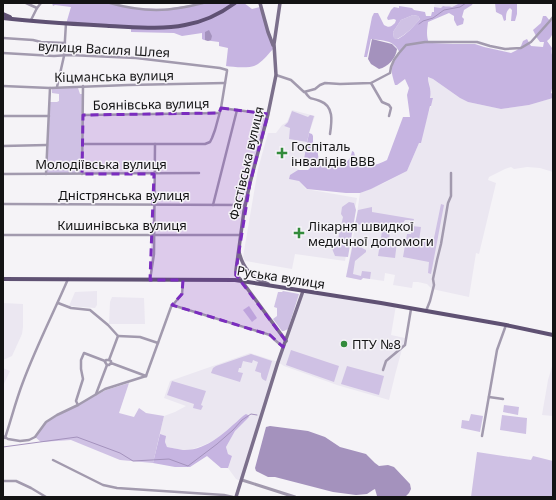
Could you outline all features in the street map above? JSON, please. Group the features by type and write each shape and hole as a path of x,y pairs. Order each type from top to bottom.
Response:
{"main road":[{"path":"3,18 66,24 145,27 185,26 213,16 229,8 235,3"},
{"name":"Фастівська вулиця","path":"260,3 274,48"},
{"name":"Фастівська вулиця","path":"241,280 236,276 238,250 250,183 268,114 276,74 274,39 280,3"},
{"path":"3,14 16,19"},
{"path":"238,250 246,269 261,282 268,284"},
{"name":"Руська вулиця","path":"3,279 241,280 553,334"},
{"path":"241,280 286,341"},
{"path":"236,497 283,347 303,291"}],"street":[{"path":"26,3 37,8"},
{"path":"30,20 41,3"},
{"path":"110,3 154,10 177,8 203,3"},
{"path":"304,92 315,89 325,83 371,83 390,73 394,60 406,45 425,42 477,42 505,49 521,48 531,42 553,17"},
{"path":"57,87 64,56 66,24"},
{"name":"вулиця Василя Шлея","path":"3,38 65,43"},
{"name":"вулиця Василя Шлея","path":"3,53 136,58 220,68 227,70 225,83"},
{"path":"276,74 291,80 311,99 319,100 326,104 331,112 332,119 330,134"},
{"path":"83,144 208,143 212,138 221,108 225,83"},
{"name":"Кіцманська вулиця","path":"3,86 50,88 225,83"},
{"path":"371,83 382,102 386,103 391,108 389,116"},
{"path":"82,174 83,86"},
{"path":"46,174 50,88"},
{"name":"Боянівська вулиця","path":"221,108 268,114"},
{"path":"213,205 237,110"},
{"name":"Боянівська вулиця","path":"83,115 219,114"},
{"path":"3,116 49,116"},
{"path":"150,280 153,261 154,235 155,144"},
{"path":"3,146 47,145"},
{"path":"426,311 434,285 433,279 448,203 451,196 451,172"},
{"name":"Молодіївська вулиця","path":"3,174 199,173"},
{"name":"Дністрянська вулиця","path":"3,204 246,205"},
{"name":"Кишинівська вулиця","path":"3,235 241,235"},
{"path":"68,279 23,382 4,437 20,441 29,440 35,437 43,426 57,415 78,405 105,389 146,376"},
{"path":"146,376 171,307 182,294 183,280"},
{"path":"58,303 71,308 90,310 108,325 118,336 140,337 158,343"},
{"path":"172,305 270,335 283,347"},
{"path":"383,370 386,361 405,345 411,309"},
{"path":"482,436 497,350 506,325"},
{"path":"109,360 118,336"},
{"path":"78,405 76,401 83,379 81,360 84,353 105,361 109,360"},
{"path":"109,360 111,363 146,376"},
{"path":"105,361 107,365"},
{"path":"96,394 107,365 111,363"},
{"path":"489,397 503,399"},
{"path":"53,460 103,485 125,489 197,495 224,495 233,497"},
{"path":"3,481 16,480 46,497"},
{"path":"242,480 295,497"}],"highlighted area":[{"path":"221,108 268,114 250,183 236,275 286,341 283,347 270,335 172,305 182,294 183,280 150,280 154,174 82,174 83,115 219,113"}],"shaded area":[{"path":"52,3 109,3 129,8 165,9 204,3 244,3 252,9 260,7 274,48 255,66 226,66 228,48 219,46 219,42 202,39 202,33 182,36 174,33 131,32 131,27 66,24 71,7 53,6"},
{"path":"435,3 460,3 451,7 441,8 434,7"},
{"path":"460,3 473,3 464,10 462,17 464,19 463,24 457,26 454,16 449,13 428,22 427,35 429,43 475,44 511,53 517,50 523,41 527,39 531,46 543,47 544,42 540,42 533,30 541,23 543,16 546,16 550,21 553,20 552,34 550,39 547,41 552,48 554,72 551,93 553,94 553,98 529,105 501,109 468,102 428,77 431,92 430,98 433,98 421,143 419,143 407,171 360,193 307,189 299,181 289,179 290,175 298,170 308,170 310,168 309,165 303,164 309,133 313,136 313,147 317,148 319,161 328,163 345,163 350,158 352,151 354,152 356,160 364,166 372,166 387,160 403,117 410,117 407,95 409,88 405,79 395,85 392,75 392,68 400,53 392,43 383,40 371,39 367,57 364,57 372,17 374,13 378,13 384,25 390,27 396,20 388,20 387,18 394,7 399,8 399,6 412,8 414,10 425,12 426,16 431,16 432,12 434,12 434,7 452,7","holes":["413,15 418,16 420,19 407,33 398,39 394,38 393,32 401,20"]},
{"path":"495,3 517,3 517,14 515,21 511,21 512,10 510,8 506,15 506,20 504,21 502,15 496,12"},
{"path":"413,15 418,16 420,19 404,35 397,39 394,38 393,32 401,20"},
{"path":"209,30 212,36 211,40 208,41 205,40 205,32"},
{"path":"372,39 392,44 397,49 391,62 379,69 371,64 368,59"},
{"path":"428,77 468,102 501,109 529,105 553,98 553,172 540,168 527,167 514,169 511,167 489,177 488,180 496,183 479,254 476,253 469,297 432,289 427,284 418,282 413,282 412,288 393,285 395,275 385,273 384,281 363,278 361,280 346,277 360,193 407,171 419,143 433,99 430,98 431,93"},
{"path":"53,88 78,88 80,94 83,94 82,174 46,174 49,102 59,101 59,94 52,93"},
{"name":"Лікарня швидкої медичної допомоги","path":"292,110 315,116 309,133 304,163 308,166 296,164 295,168 299,169 298,171 307,172 306,180 297,179 306,189 357,198 345,261 295,254 292,269 245,261 243,257 258,169 268,133 276,133 282,125 287,122","holes":["308,117 309,133 307,142 290,127 284,126 288,122"]},
{"path":"292,111 308,117 310,115 314,116 307,142 289,139 290,128 284,126 288,122"},
{"path":"349,202 354,203 356,210 348,257 335,256 331,246 327,245 327,243 337,244 343,217 341,214 342,207"},
{"path":"441,204 444,205 431,274 428,273 429,262 403,257 407,234 411,234 412,226 421,227 419,241 433,243"},
{"path":"372,207 372,212 414,219 413,223 411,223 410,220 405,220 403,223 391,225 389,239 397,242 395,258 378,256 383,225 369,226 355,224 358,210"},
{"path":"354,239 362,240 362,248 366,250 366,252 355,261 353,274 361,276 362,271 371,272 370,279 363,278 361,280 346,277"},
{"path":"97,291 97,305 95,308 69,306 75,292"},
{"path":"283,291 299,294 288,329 282,331 273,319 277,316 277,308 274,307 278,292"},
{"name":"ПТУ №8","path":"302,291 396,305 391,335 405,338 389,400 337,385 284,366 278,362"},
{"path":"112,297 144,298 145,324 109,324 110,302"},
{"path":"3,303 23,304 23,327 22,334 12,356 3,360"},
{"path":"249,306 257,318 252,322 243,310"},
{"path":"291,350 339,366 334,382 286,365"},
{"path":"250,353 278,362 241,481 236,479 228,468 232,456 228,454 226,447 235,431 249,417 243,416 223,434 204,445 190,450 167,447 165,442 166,439 160,434 164,416 186,406 164,398 170,381"},
{"path":"251,354 272,361 266,381 262,378 261,373 255,371 258,362 253,360 252,363 243,361 238,372 243,373 240,382 211,373 213,368 216,366"},
{"path":"553,363 553,416 542,415 548,380"},
{"path":"347,366 384,376 379,395 341,384"},
{"path":"3,368 10,371 3,386"},
{"path":"172,381 206,391 201,405 203,406 201,410 193,408 194,404 167,395"},
{"path":"129,383 119,413 134,417 139,408 146,413 164,416 153,463 120,460 71,440 41,442 35,437 46,422 106,390"},
{"path":"504,405 519,407 518,415 503,412"},
{"path":"246,414 249,417 235,431 226,447 228,454 232,456 228,468 221,468 207,456 190,467 175,467 153,463 160,434 166,436 165,442 167,447 183,450 192,449 208,444 216,439"},
{"path":"471,414 483,416 480,432 461,428 462,420 469,421"},
{"path":"502,415 527,418 526,434 500,430"},
{"path":"270,426 308,431 325,437 340,447 366,454 379,466 388,465 394,467 410,484 411,489 406,496 379,497 377,496 375,489 367,494 356,495 333,492 275,477 268,477 256,471 255,468 266,427"},
{"path":"477,452 531,460 533,456 553,461 553,497 471,497"}],"waterway":[{"path":"419,24 433,18 444,10 460,7 466,3"},
{"path":"3,447 77,437 120,453 133,461 169,459 188,466 217,444 242,420 251,414 257,415"}],"place":[{"name":"Госпіталь інвалідів ВВВ","path":"282,153"},
{"name":"Лікарня швидкої медичної допомоги","path":"299,233"},
{"name":"ПТУ №8","path":"344,344"}]}
